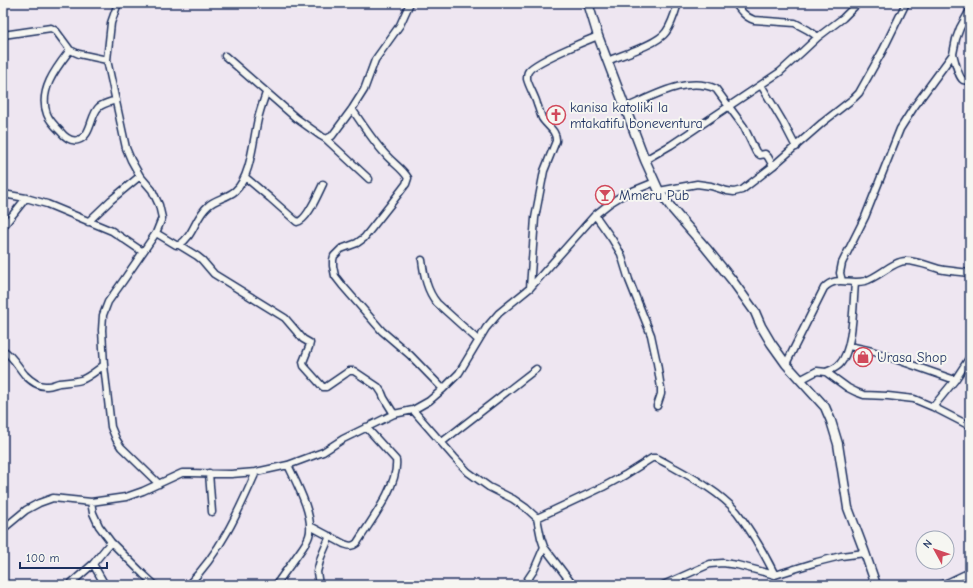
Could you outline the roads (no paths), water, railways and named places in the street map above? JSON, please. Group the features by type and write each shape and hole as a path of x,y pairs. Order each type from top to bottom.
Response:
{"street":[{"path":"118,3 111,23 107,60 126,148 140,176 152,190 159,205 162,218 156,233 108,302 103,314 102,330 104,364 111,427 116,439 159,484"},
{"path":"326,139 332,136 364,90 375,60 400,25 410,3"},
{"path":"588,3 607,61 645,160 659,191 673,210 732,280 755,312 761,326 786,364 825,407 838,444 848,508 866,553 876,585"},
{"path":"607,61 660,39 670,26 678,3"},
{"path":"735,3 749,18 754,20 795,23 818,37"},
{"path":"645,160 671,145 780,72 818,37 843,18 858,3"},
{"path":"659,191 697,184 712,186 734,192 742,190 796,147 822,123 859,93 883,50 906,3"},
{"path":"842,281 840,273 842,263 865,217 900,128 953,54 960,28 970,10"},
{"path":"3,35 51,28 56,31 70,50 79,54 107,60"},
{"path":"530,288 535,218 544,171 556,141 556,137 539,112 527,78 528,72 543,61 598,36"},
{"path":"70,50 54,71 45,95 47,115 61,133 68,139 78,140 82,138 87,132 96,110 104,104 116,100"},
{"path":"953,54 960,77 963,80 970,80"},
{"path":"225,56 296,118 326,139 369,179"},
{"path":"626,108 665,91 685,85 702,84 710,86 716,89 744,127 756,152 760,155 765,154 773,166"},
{"path":"761,85 796,147"},
{"path":"179,245 188,237 201,214 208,206 216,200 235,191 245,177 258,119 266,93"},
{"path":"352,109 377,145 387,157 405,173 408,178 406,184 364,238 341,250 334,256 333,266 335,276 382,330 410,355 443,389"},
{"path":"88,222 111,200 140,176"},
{"path":"245,177 297,222 303,220 308,214 323,184"},
{"path":"3,529 26,510 53,498 91,502 126,496 143,491 182,473 231,474 256,472 288,465 323,452 343,439 394,414 413,410 428,401 443,389 459,373 486,328 499,313 530,288 595,216 610,203 623,195 655,182"},
{"path":"3,194 47,204 112,232 143,252"},
{"path":"3,227 26,198"},
{"path":"595,216 621,254 629,280 651,335 657,363 661,394 657,406"},
{"path":"156,233 198,256 214,274 285,318 303,339 310,343 302,362 323,387 326,387 344,374 354,371 378,387 394,414"},
{"path":"422,260 424,274 432,297 478,340"},
{"path":"786,364 824,288 831,282 855,282 865,280 877,276 898,263 906,261 940,269 970,273"},
{"path":"826,372 839,365 844,358 848,346 855,282"},
{"path":"848,346 872,351 955,380"},
{"path":"3,350 32,382 41,386 80,380 90,376 104,364"},
{"path":"933,407 968,365 970,357"},
{"path":"442,442 536,369"},
{"path":"800,380 816,371 826,372 856,392 864,395 888,396 914,400 933,407 970,426"},
{"path":"413,410 468,472 489,487 513,499 526,508 536,518 544,547 573,585"},
{"path":"310,526 350,546 353,546 357,543 389,490 397,466 396,460 366,427"},
{"path":"536,518 603,487 652,458 656,458 707,486 736,511 758,542 775,575"},
{"path":"276,585 305,544 309,535 310,526 308,514 299,488 288,465"},
{"path":"192,584 220,547 234,521 256,472"},
{"path":"209,473 212,512"},
{"path":"91,502 93,513 99,526 111,542 155,585"},
{"path":"318,585 318,572 321,557 330,536"},
{"path":"69,585 93,564 111,542"},
{"path":"524,585 534,570 544,547"},
{"path":"664,585 710,564 723,563 737,565 775,575 841,556 866,553"},
{"path":"93,564 105,585"},
{"path":"941,585 970,572"}],"place":[{"name":"kanisa katoliki la mtakatifu boneventura","path":"556,115"},
{"name":"Mmeru Pub","path":"605,195"},
{"name":"Urasa Shop","path":"863,357"}]}
